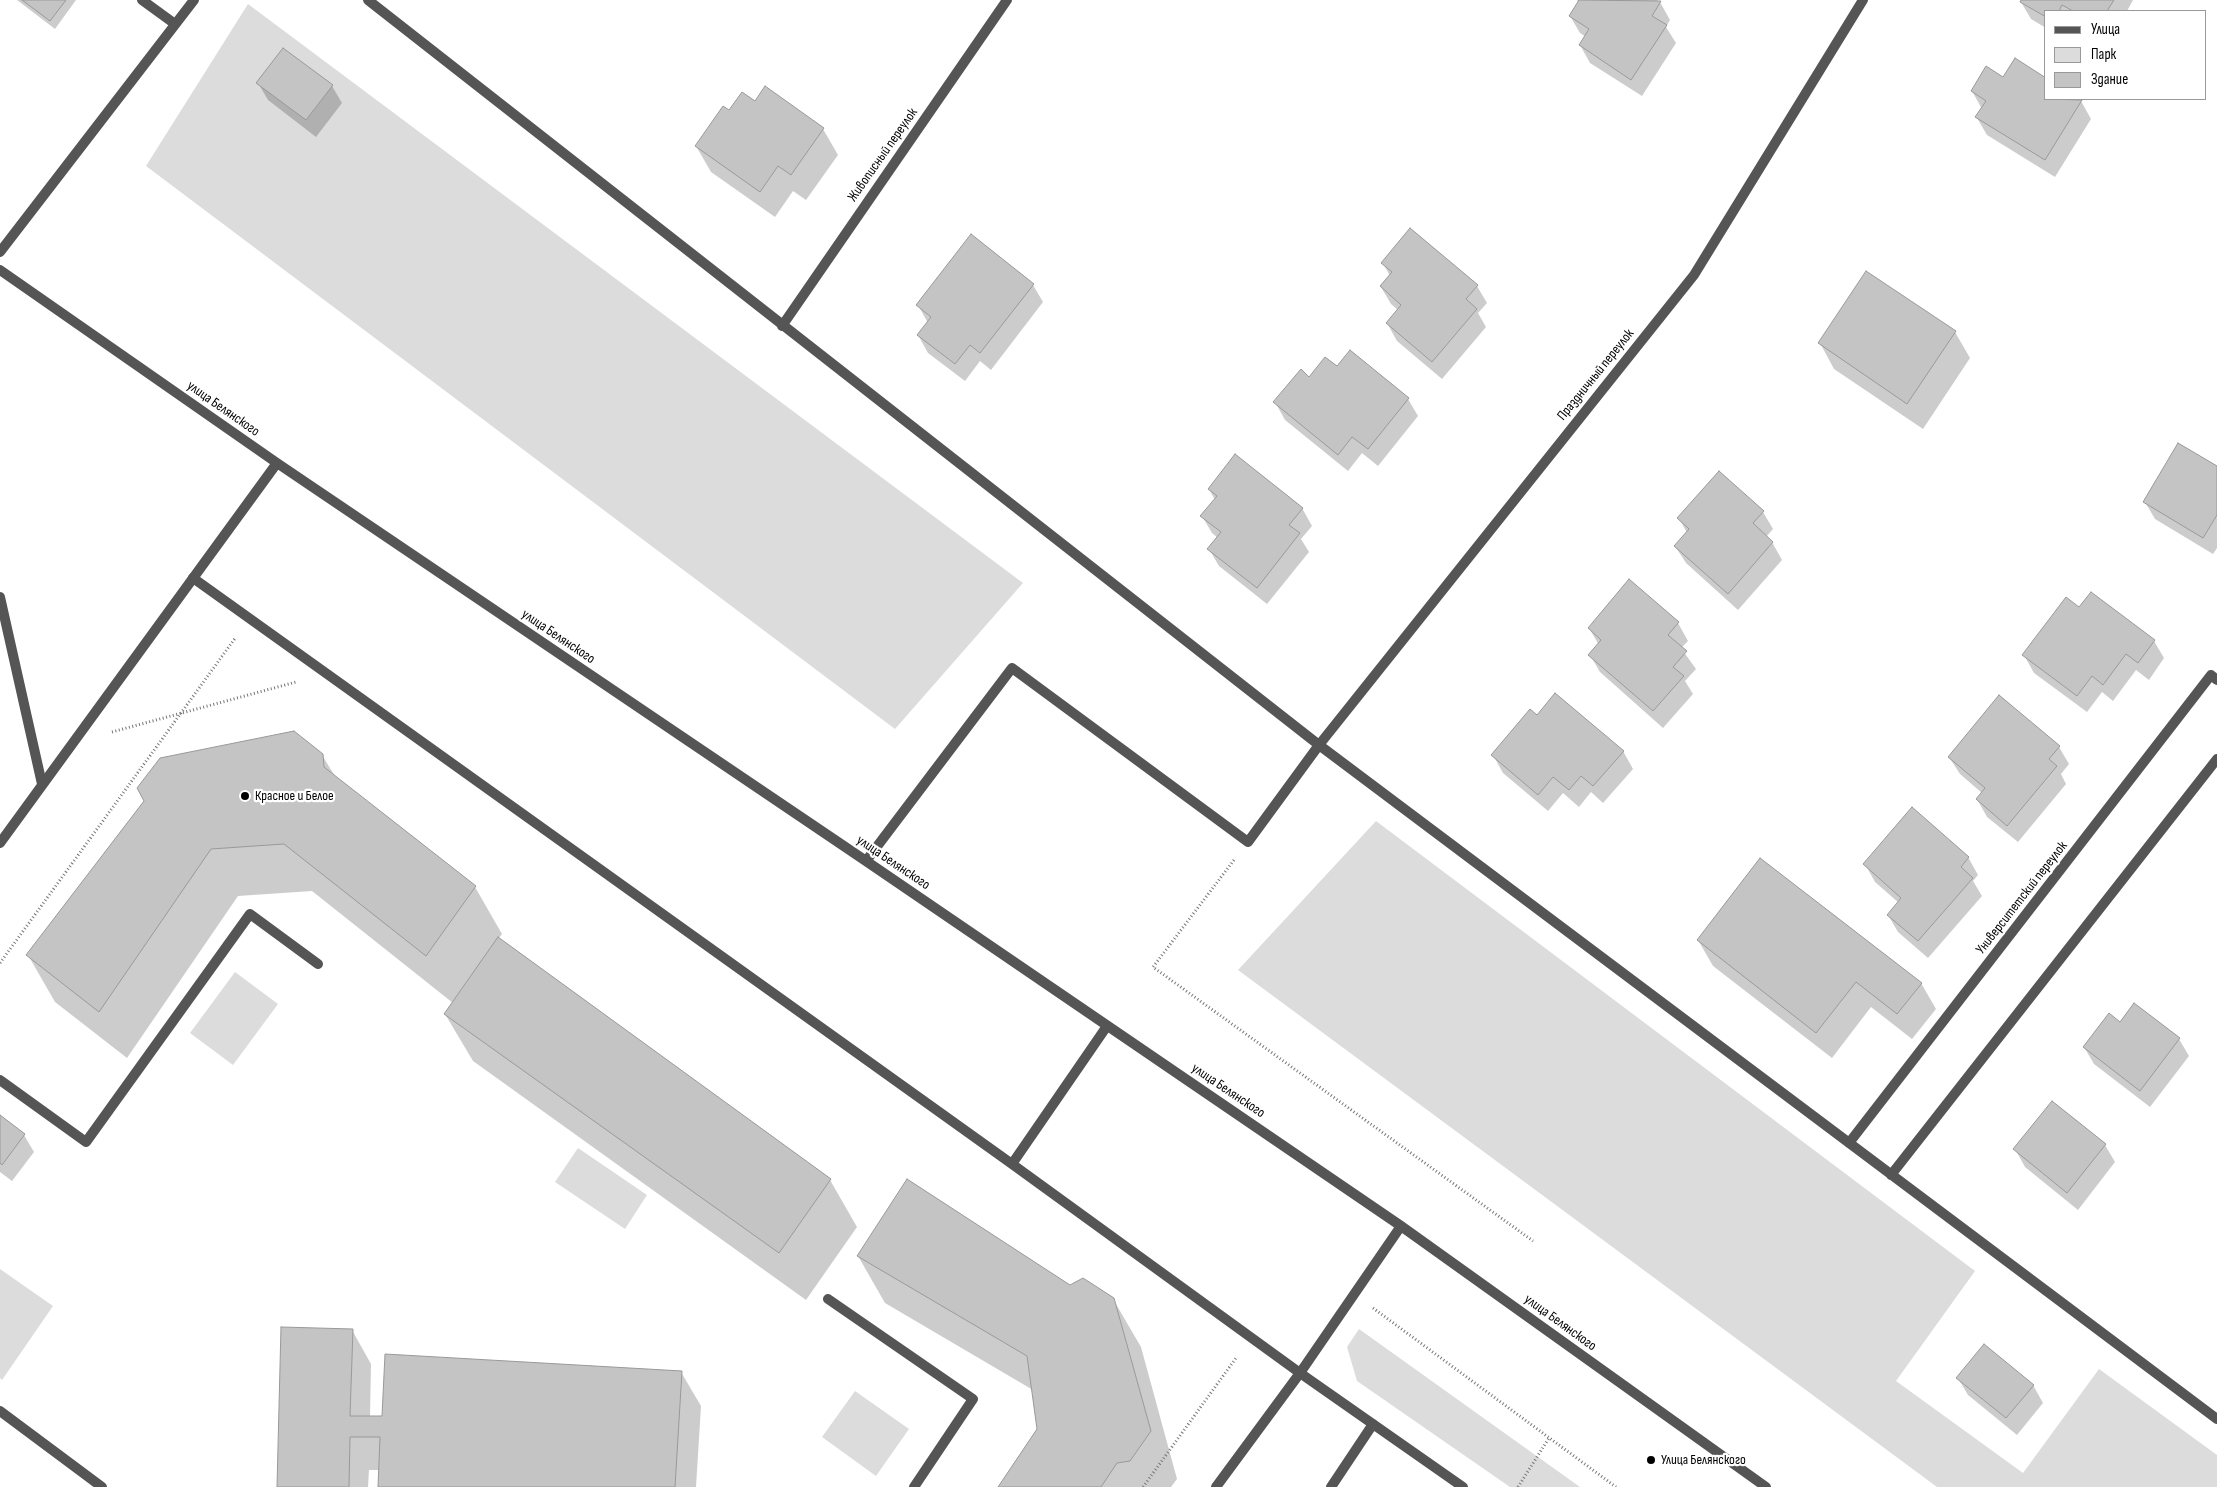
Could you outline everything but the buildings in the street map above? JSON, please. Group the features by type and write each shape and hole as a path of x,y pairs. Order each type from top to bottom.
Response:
{"street":[{"path":"142,0 175,24"},
{"path":"0,252 194,0"},
{"path":"368,0 1319,746 2217,1419"},
{"name":"Живописный переулок","path":"782,326 1007,0"},
{"name":"Праздничный переулок","path":"1248,842 1319,746 1694,275 1863,0"},
{"name":"улица Белянского","path":"0,270 277,463 866,861 1401,1226 1766,1487"},
{"path":"0,843 277,463"},
{"path":"193,578 1012,1164 1300,1373 1463,1487"},
{"path":"0,597 42,784"},
{"path":"866,861 1012,668 1248,842"},
{"name":"Университетский переулок","path":"1850,1143 2211,675 2217,680"},
{"path":"1891,1175 2217,759"},
{"path":"0,1080 86,1142 250,914 318,964"},
{"path":"1012,1164 1107,1026"},
{"path":"1216,1487 1300,1373 1401,1226"},
{"path":"828,1299 973,1399 914,1487"},
{"path":"0,1411 102,1487"},
{"path":"1331,1487 1373,1424"}],"path":[{"path":"0,963 250,618"},
{"path":"72,743 327,673"},
{"path":"1248,842 1153,967 1533,1240"},
{"path":"1354,1295 1616,1487"},
{"path":"1142,1487 1251,1337"},
{"path":"1518,1487 1549,1438"}],"green space":[{"path":"248,4 1023,583 895,729 146,166"},
{"path":"1376,821 1975,1271 1896,1381 2023,1473 2099,1369 2217,1455 2217,1487 1937,1487 1238,970"},
{"path":"235,972 278,1004 233,1065 190,1033"},
{"path":"578,1148 647,1195 625,1229 555,1182"},
{"path":"0,1269 53,1306 2,1380 0,1378"},
{"path":"1359,1329 1580,1487 1510,1487 1357,1381 1347,1347"},
{"path":"855,1391 909,1429 876,1476 822,1437"}],"place":[{"name":"Красное и Белое","path":"245,796"},
{"name":"Улица Белянского","path":"1651,1460"}]}
